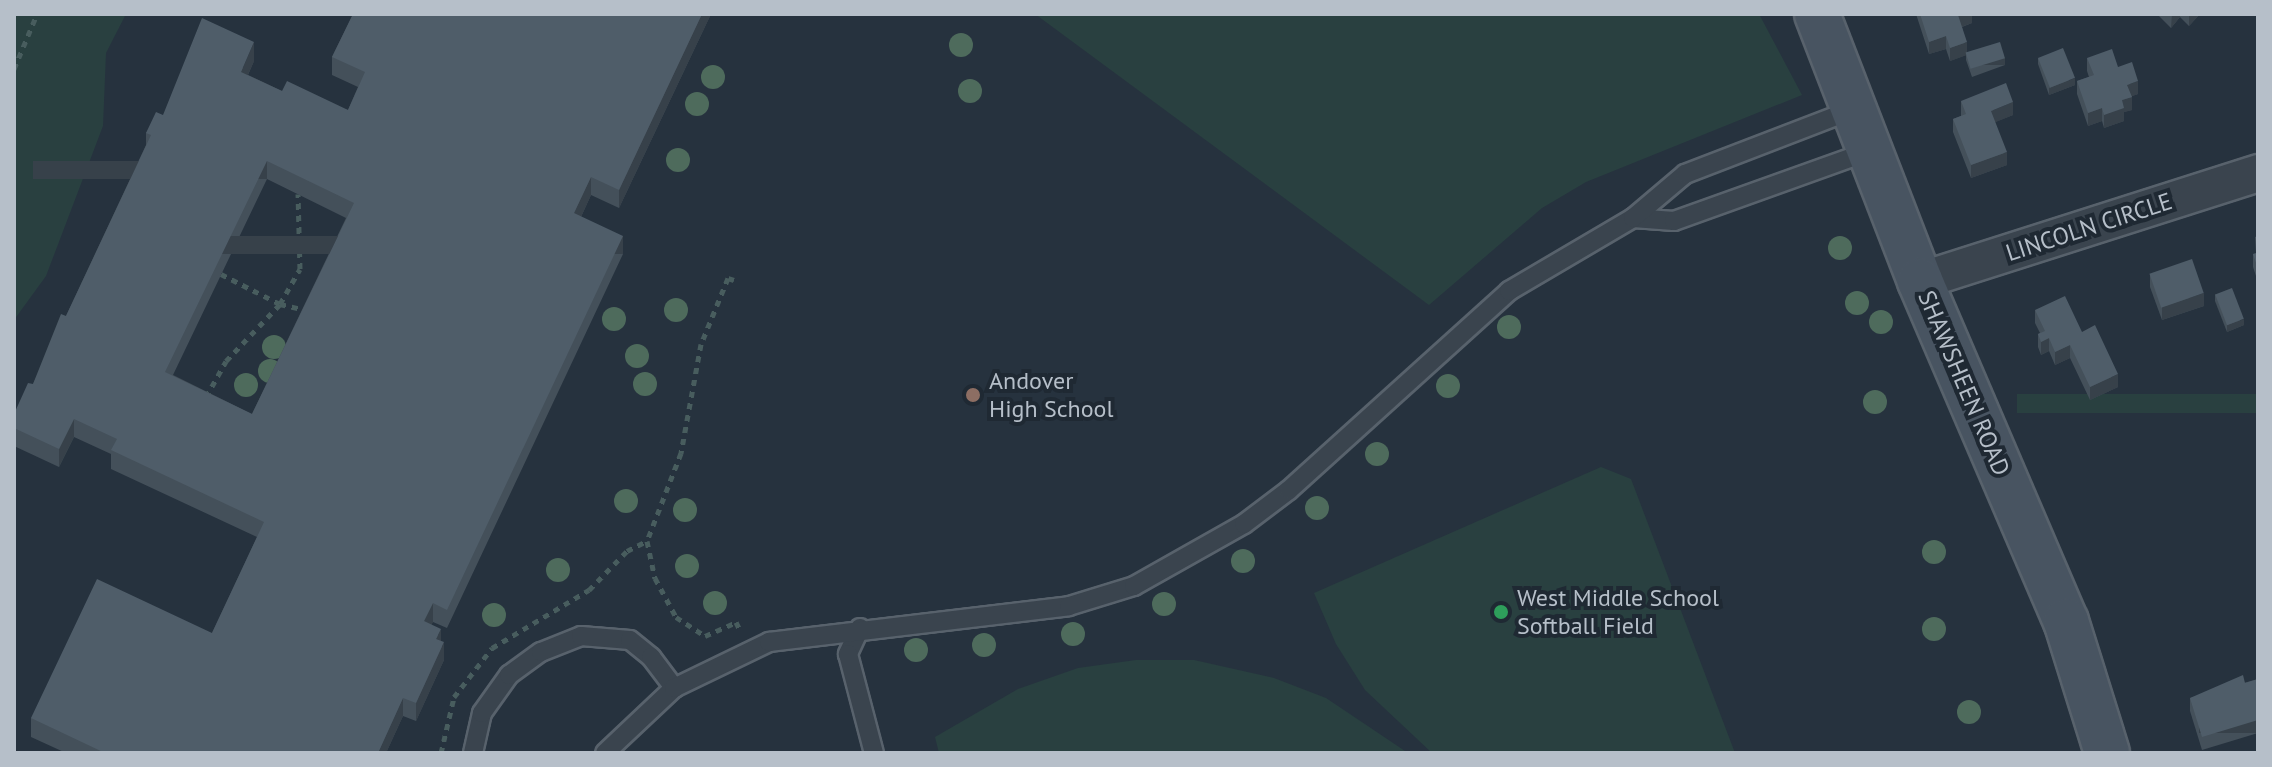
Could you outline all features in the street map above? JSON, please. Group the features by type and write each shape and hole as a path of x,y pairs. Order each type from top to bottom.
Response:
{"main road":[{"name":"SHAWSHEEN ROAD","path":"1817,14 1920,281 2066,621 2107,753"}],"street":[{"name":"LINCOLN CIRCLE","path":"1920,281 2258,173"}],"lane":[{"path":"605,753 674,688 749,649 798,635 1069,606 1134,586 1192,556 1289,490 1509,291 1633,218 1685,174 1854,109"},
{"path":"1633,218 1674,221 1870,151"},
{"path":"860,628 848,654 874,753"},
{"path":"473,753 482,713 509,675 541,652 581,636 630,640 651,657 674,688"}],"path":[{"path":"14,69 37,14"},
{"path":"201,407 226,361 280,304 300,269 298,194"},
{"path":"221,274 280,304 310,312"},
{"path":"734,280 728,278 701,344 681,453 647,541 655,578 676,617 705,636 736,622 749,649"}],"green space":[{"path":"14,14 126,14 106,53 103,126 46,276 14,320"},
{"path":"1035,14 1759,14 1802,95 1586,182 1542,208 1429,305"},
{"path":"2017,394 2258,394 2258,413 2017,413"},
{"name":"West Middle School Softball Field","path":"1601,467 1631,479 1735,753 1432,753 1365,690 1336,644 1314,593"},
{"path":"1136,660 1194,660 1274,678 1326,698 1408,753 939,753 935,737 1018,689 1078,668"}],"building":[{"path":"353,14 702,14 619,190 591,177 574,213 623,236 447,610 433,603 424,621 441,629 436,639 444,642 416,703 403,698 378,753 105,753 31,718 97,579 212,633 264,522 111,450 117,439 74,419 59,449 14,428 14,414 28,383 33,384 61,314 66,316 151,135 146,133 156,112 163,115 202,18 254,42 241,72 282,91 287,81 348,110 365,72 332,57","holes":["267,161 354,203 252,414 165,372"]},
{"path":"1920,14 1962,14 1958,15 1967,42 1950,48 1946,36 1929,42"},
{"path":"2000,42 2005,58 1971,69 1966,53"},
{"path":"2063,48 2075,78 2050,88 2038,58"},
{"path":"2112,49 2118,67 2132,62 2138,81 2127,85 2132,97 2122,100 2124,108 2104,115 2102,108 2088,113 2077,81 2094,75 2087,58"},
{"path":"2006,83 2013,102 1991,111 2007,152 1971,165 1953,119 1966,114 1961,101"},
{"path":"2192,259 2204,293 2161,308 2149,274"},
{"path":"2232,288 2244,319 2227,325 2215,294"},
{"path":"2065,296 2082,332 2095,325 2118,374 2090,387 2070,345 2055,352 2049,338 2041,342 2038,334 2045,331 2035,310"},
{"path":"2243,675 2245,683 2258,679 2258,720 2202,737 2190,698"}],"place":[{"name":"Andover High School","path":"973,395"},
{"name":"West Middle School Softball Field","path":"1501,612"}]}
